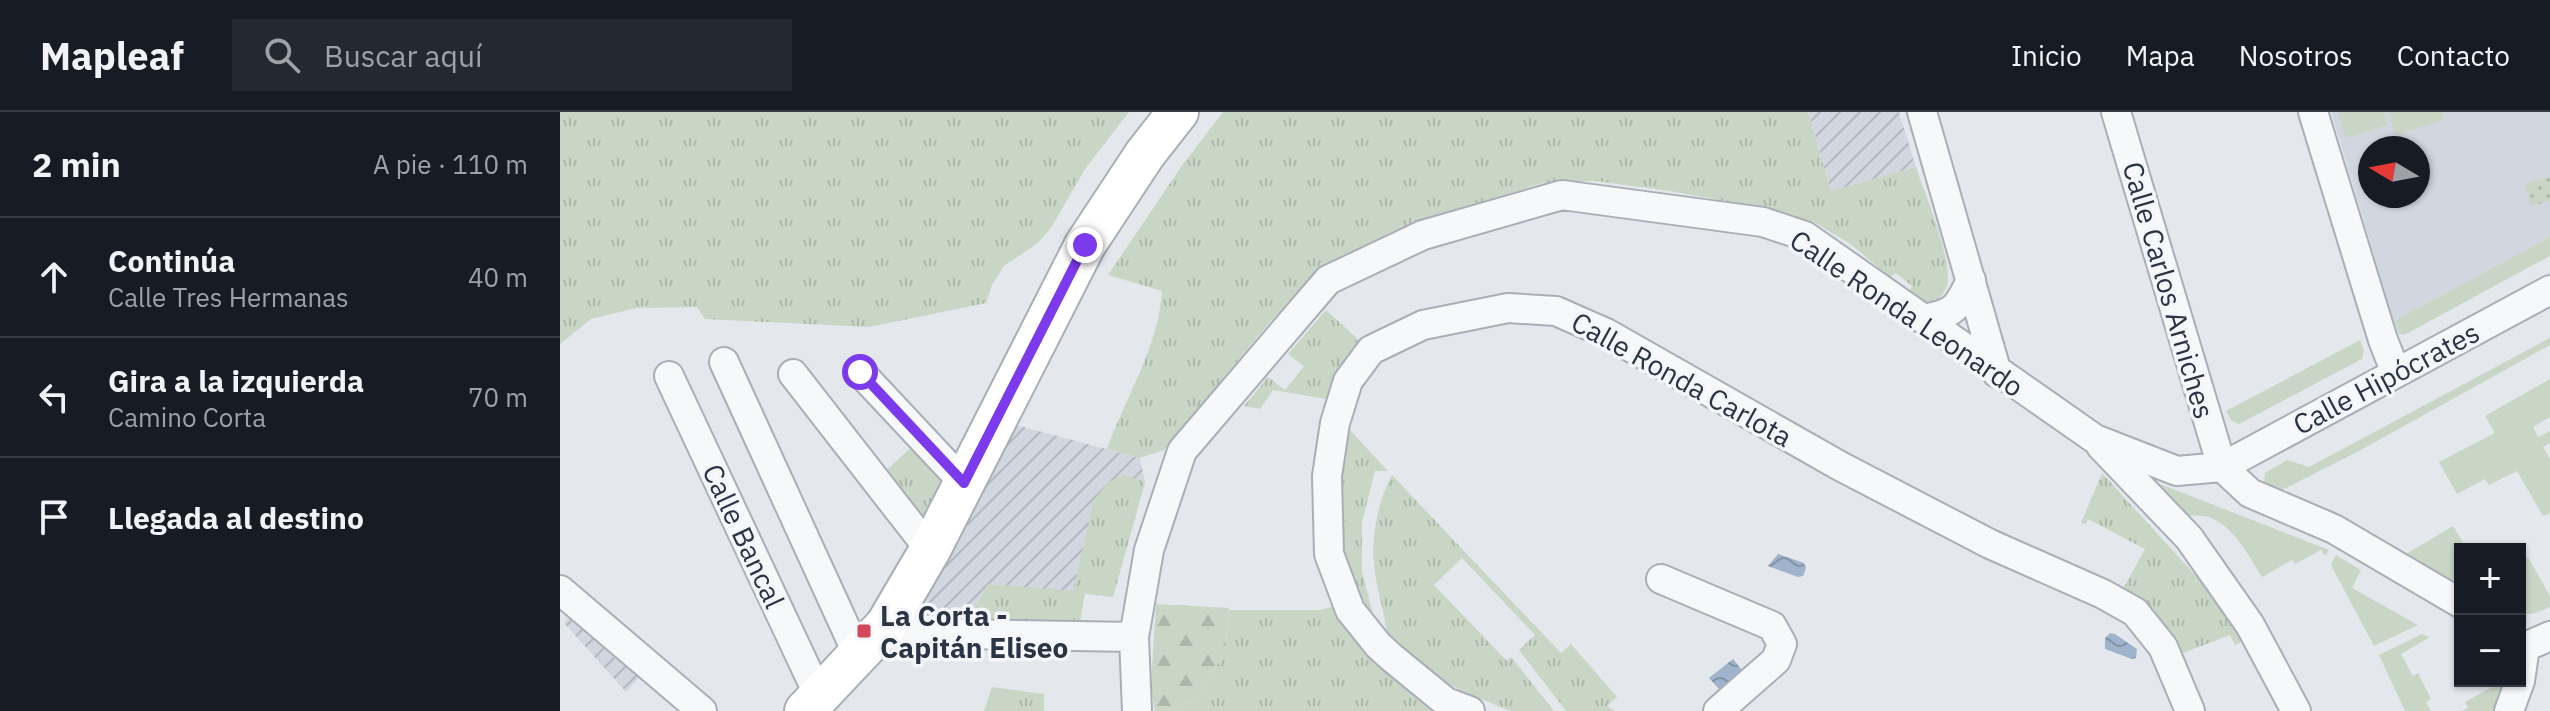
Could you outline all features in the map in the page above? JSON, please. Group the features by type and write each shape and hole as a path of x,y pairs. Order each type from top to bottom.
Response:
{"street":[{"path":"812,704 886,625 930,550 1085,245 1145,154 1178,112"},
{"path":"1922,112 1997,373"},
{"name":"Calle Carlos Arniches","path":"2116,112 2222,467"},
{"path":"2313,112 2396,373"},
{"name":"Calle Ronda Leonardo","path":"1137,711 1134,637 1149,550 1182,451 1328,280 1423,235 1562,195 1763,222 1805,236 2095,439 2177,471 2222,467"},
{"path":"1923,319 1941,316 1960,305 1971,280"},
{"name":"Calle Hipócrates","path":"2222,467 2550,290"},
{"name":"Calle Ronda Carlota","path":"1470,711 1446,702 1391,657 1350,610 1329,554 1327,476 1335,423 1348,381 1371,350 1423,325 1508,308 1556,311 1606,333 1854,473 1990,544 2103,594 2135,612 2163,647 2190,711"},
{"path":"724,362 858,655"},
{"path":"860,372 964,483"},
{"path":"793,374 930,550"},
{"name":"Calle Bancal","path":"669,376 812,704"},
{"path":"2095,439 2189,538 2250,625 2296,711"},
{"path":"2222,467 2250,493 2334,529 2454,599"},
{"path":"1661,579 1772,626 1782,644 1776,660 1718,711"},
{"path":"560,590 702,711"},
{"path":"886,625 963,634 1134,637"},
{"path":"2526,662 2532,642"},
{"path":"2509,711 2518,687"}],"shaded area":[{"path":"1808,112 1899,112 1916,167 1831,191"},
{"path":"2331,112 2550,112 2550,237 2394,321 2360,208 2430,208 2430,136 2358,136 2358,202"},
{"path":"1016,425 1140,458 1145,482 1113,597 988,584 963,628 910,620"},
{"path":"571,614 643,673 626,692 564,623"}],"green space":[{"path":"560,112 1129,112 1085,169 1051,228 1038,243 1004,266 992,285 986,303 869,327 705,319 697,307 636,308 591,319 560,344"},
{"path":"1223,112 1808,112 1831,191 1916,167 1941,238 1947,284 1938,300 1925,303 1909,293 1912,286 1896,273 1890,277 1849,243 1814,222 1758,207 1595,181 1542,183 1396,230 1341,257 1309,281 1269,323 1164,450 1140,458 1107,449 1155,332 1162,291 1108,275 1183,164"},
{"path":"2338,112 2384,112 2387,125 2346,138"},
{"path":"2389,112 2442,112 2444,120 2395,135"},
{"path":"2550,177 2550,201 2531,206 2525,184"},
{"path":"2550,237 2550,256 2404,335 2399,334 2394,321"},
{"path":"1326,310 1361,342 1340,368 1327,399 1273,390 1260,409 1244,406 1268,377 1285,390 1304,366 1288,354"},
{"path":"2550,338 2550,345 2357,452 2280,491 2264,483 2265,473 2287,460 2309,467"},
{"path":"2360,340 2364,351 2362,359 2239,424 2232,421 2226,411"},
{"path":"2550,379 2550,417 2533,427 2538,437 2550,431 2550,443 2543,447 2550,459 2550,513 2543,516 2517,471 2489,485 2485,479 2457,494 2439,462 2495,433 2485,416"},
{"path":"1349,429 1388,471 1375,471 1362,522 1362,571 1373,615 1350,577 1343,555 1341,482"},
{"path":"916,443 949,476 919,528 879,477"},
{"path":"2102,473 2206,587 2243,641 2235,645 2230,635 2183,653 2163,623 2123,589 2145,549 2088,519 2086,524 2081,523"},
{"path":"1124,475 1145,482 1113,597 1085,593 1080,622 967,622 988,584 1073,591 1094,500 1108,482"},
{"path":"1392,475 1561,653 1571,644 1617,697 1607,706 1615,711 1566,711 1519,650 1535,635 1462,558 1434,585 1507,661 1511,657 1554,711 1510,711 1460,690 1434,675 1387,635 1373,548 1379,510"},
{"path":"2155,482 2329,550 2325,556 2321,550 2295,564 2292,560 2262,577 2240,543 2222,524 2211,518 2185,517"},
{"path":"2453,526 2463,543 2454,543 2454,582 2406,554"},
{"path":"2336,555 2361,570 2352,588 2418,625 2374,646 2331,565"},
{"path":"2526,558 2550,596 2550,607 2532,614 2526,614"},
{"path":"1156,604 1229,608 1225,651 1198,698 1166,711 1155,711 1151,685"},
{"path":"1335,606 1381,665 1408,690 1439,711 1166,711 1198,698 1225,651 1229,610 1319,610"},
{"path":"2422,634 2430,637 2401,654 2413,676 2418,673 2431,699 2426,702 2431,711 2405,711 2379,655"},
{"path":"992,687 1044,694 1044,711 984,711"},
{"path":"2492,687 2500,687 2493,711 2462,711 2468,708 2465,702"}],"water":[{"path":"1778,554 1804,563 1803,576 1768,566"},
{"path":"2110,633 2137,649 2136,658 2105,649 2105,638"},
{"path":"1733,659 1742,670 1719,689 1709,678"}],"place":[{"name":"La Corta - Capitán Eliseo","path":"864,631"}],"route":[{"path":"860,372 964,483 1085,245"}]}
